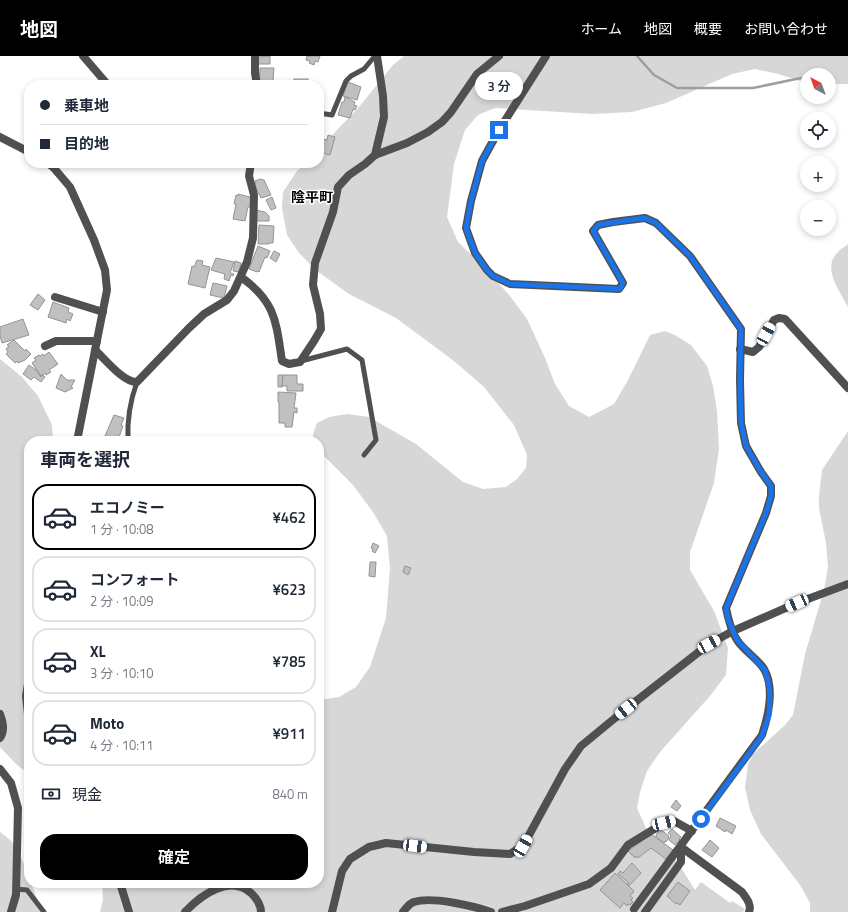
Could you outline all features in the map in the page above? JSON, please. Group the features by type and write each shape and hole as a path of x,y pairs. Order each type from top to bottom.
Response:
{"street":[{"path":"83,56 104,80"},
{"path":"255,56 256,80"},
{"path":"375,155 384,117 383,96 376,56"},
{"path":"241,277 254,286 267,301 276,320 282,361 289,364 300,362 321,329 320,314 312,285 315,263 333,212 338,187 349,175 375,155 407,143 428,132 442,122 451,112 477,74 499,56"},
{"path":"546,56 499,130 482,161 471,201 466,228 475,253 493,276 510,284 620,289 623,283 593,231 598,225 645,218 656,223 690,256 741,329 741,423 746,446 771,486 771,496 766,513 726,608 728,619 737,640 765,670 770,696 769,715 762,736 634,909"},
{"path":"0,137 24,149"},
{"path":"57,168 70,187 94,240 105,270 107,290 78,436"},
{"path":"95,350 122,376 137,382 188,328 204,314 227,300 234,291 241,277 247,262 253,238 254,195 249,176 250,168"},
{"path":"55,297 103,312"},
{"path":"740,349 753,352 759,347 774,320 785,318 848,388"},
{"path":"45,346 56,341 97,341"},
{"path":"332,912 342,871 350,859 369,847 386,843 510,854 523,846 565,769 581,746 709,644 734,631 797,603 848,584"},
{"path":"0,714 3,723 3,734 0,738"},
{"path":"0,769 11,783 18,808 16,895 11,912"},
{"path":"502,912 525,906 589,884 611,868 628,845 664,823 674,821 692,831"},
{"path":"645,912 681,862 681,847"},
{"path":"681,847 742,892 748,900 750,908 749,912"},
{"path":"122,888 129,912"},
{"path":"185,912 207,894 220,888"},
{"path":"239,888 246,889 256,898 261,912"},
{"path":"403,912 413,902 423,900 466,904 491,912"}],"lane":[{"path":"324,114 332,115 346,81 351,76 364,69 376,56"},
{"path":"300,362 347,349 362,360 376,440 364,455"},
{"path":"128,436 127,424 133,393 137,382"},
{"path":"16,889 27,890 44,912"}],"shaded area":[{"path":"404,56 848,56 848,84 836,84 836,68 800,68 800,81 755,69 732,74 666,103 632,112 592,114 495,108 478,115 465,130 454,164 447,217 458,242 484,267 510,296 527,319 555,384 569,406 589,417 614,404 628,380 650,335 665,331 675,335 691,345 707,366 713,386 717,411 719,449 714,483 690,552 690,570 714,611 728,648 726,675 710,696 660,752 647,771 640,792 637,808 646,828 675,858 695,890 701,882 730,903 732,901 745,909 743,912 100,912 103,900 102,888 324,888 324,699 339,697 356,687 370,667 386,618 390,568 387,536 373,512 353,485 324,456 324,436 313,436 317,423 329,417 347,414 369,417 416,444 463,482 483,489 506,487 517,479 526,468 527,455 514,425 484,387 454,361 396,318 349,294 317,271 299,253 287,235 282,208 283,192 300,168 324,168 324,144 359,107 393,65"},
{"path":"848,244 848,307 834,280 831,265 833,258"},
{"path":"0,359 22,377 38,396 52,425 53,436 24,436 24,770 0,747"},
{"path":"848,431 848,912 810,912 810,903 800,885 761,834 750,810 745,787 748,765 752,755 785,725 793,715 805,654 824,590 828,567 826,543 819,508 822,470"},
{"path":"0,832 13,843 20,854 24,865 24,888 33,888 42,912 0,912"}],"building":[{"path":"270,56 270,64 258,64 258,57"},
{"path":"307,56 320,56 318,62 315,61 314,65 309,63 310,61 306,60"},
{"path":"260,68 274,68 273,80 259,80"},
{"path":"294,79 308,79 308,80"},
{"path":"348,82 361,87 357,100 343,96"},
{"path":"345,97 355,102 354,105 357,106 355,110 353,109 350,118 338,115"},
{"path":"328,135 335,137 330,155 324,153 324,139 327,140"},
{"path":"260,179 264,180 271,195 261,198 254,184 256,183 255,181"},
{"path":"238,194 252,198 250,207 248,207 245,221 233,219 236,204 234,204 236,195 238,196"},
{"path":"272,197 276,208 271,210 266,200"},
{"path":"256,210 265,212 269,216 269,221 256,221"},
{"path":"259,225 274,226 273,243 258,244"},
{"path":"258,246 270,251 267,258 265,257 259,272 257,272 249,269"},
{"path":"274,251 280,254 276,262 270,258"},
{"path":"216,258 234,262 230,273 234,274 233,276 231,275 229,281 224,279 225,274 211,270"},
{"path":"197,260 203,261 202,265 210,267 205,288 188,284 192,266 194,267"},
{"path":"235,261 241,263 239,272 233,271"},
{"path":"213,283 227,286 224,298 210,295"},
{"path":"38,294 45,300 38,310 30,305"},
{"path":"53,302 69,308 68,312 73,314 70,321 67,319 66,323 48,317"},
{"path":"23,319 29,335 2,343 0,327"},
{"path":"14,340 25,351 26,349 31,354 25,360 18,363 17,361 15,363 6,354 8,352 6,349 9,346 7,345"},
{"path":"49,352 58,364 49,370 51,372 46,375 45,373 41,376 32,363 36,360 34,358 43,354 44,356"},
{"path":"29,365 36,370 41,377 43,375 45,377 41,382 34,377 31,380 23,374"},
{"path":"61,374 67,380 75,380 71,387 73,388 65,392 56,388"},
{"path":"278,375 283,375 282,387 278,387"},
{"path":"283,375 297,375 297,384 303,384 303,391 287,391 287,386 282,386"},
{"path":"278,392 296,393 294,408 297,408 297,413 294,412 292,427 285,427 285,423 279,423"},
{"path":"114,415 124,418 119,436 105,436"},
{"path":"373,543 379,546 375,553 371,548"},
{"path":"370,562 376,562 375,577 369,576"},
{"path":"405,566 411,568 408,575 403,572"},
{"path":"676,800 681,806 677,811 671,807"},
{"path":"720,818 736,826 732,834 726,830 725,832 716,826"},
{"path":"660,829 669,836 664,843 656,837"},
{"path":"672,829 681,837 675,845 669,840 671,835 668,833"},
{"path":"651,834 673,850 666,859 651,848 638,858 636,856 635,858 628,851"},
{"path":"710,840 719,848 712,857 702,850"},
{"path":"632,863 641,873 629,886 627,884 629,883 618,874 620,871 623,873"},
{"path":"615,873 634,891 630,896 633,898 631,900 633,902 627,906 624,903 620,908 600,890"},
{"path":"678,882 690,891 680,905 677,903 676,904 667,896"}],"waterway":[{"path":"637,56 654,75 677,88 753,88 800,78"}],"district":[{"name":"陰平町","path":"312,197"}],"route":[{"path":"499,130 482,161 471,201 466,228 475,253 493,276 510,284 620,289 623,283 593,231 598,225 645,218 656,223 690,256 741,329 741,423 746,446 771,486 771,496 766,513 726,608 728,619 737,640 765,670 770,696 769,715 762,736 701,819"}]}
